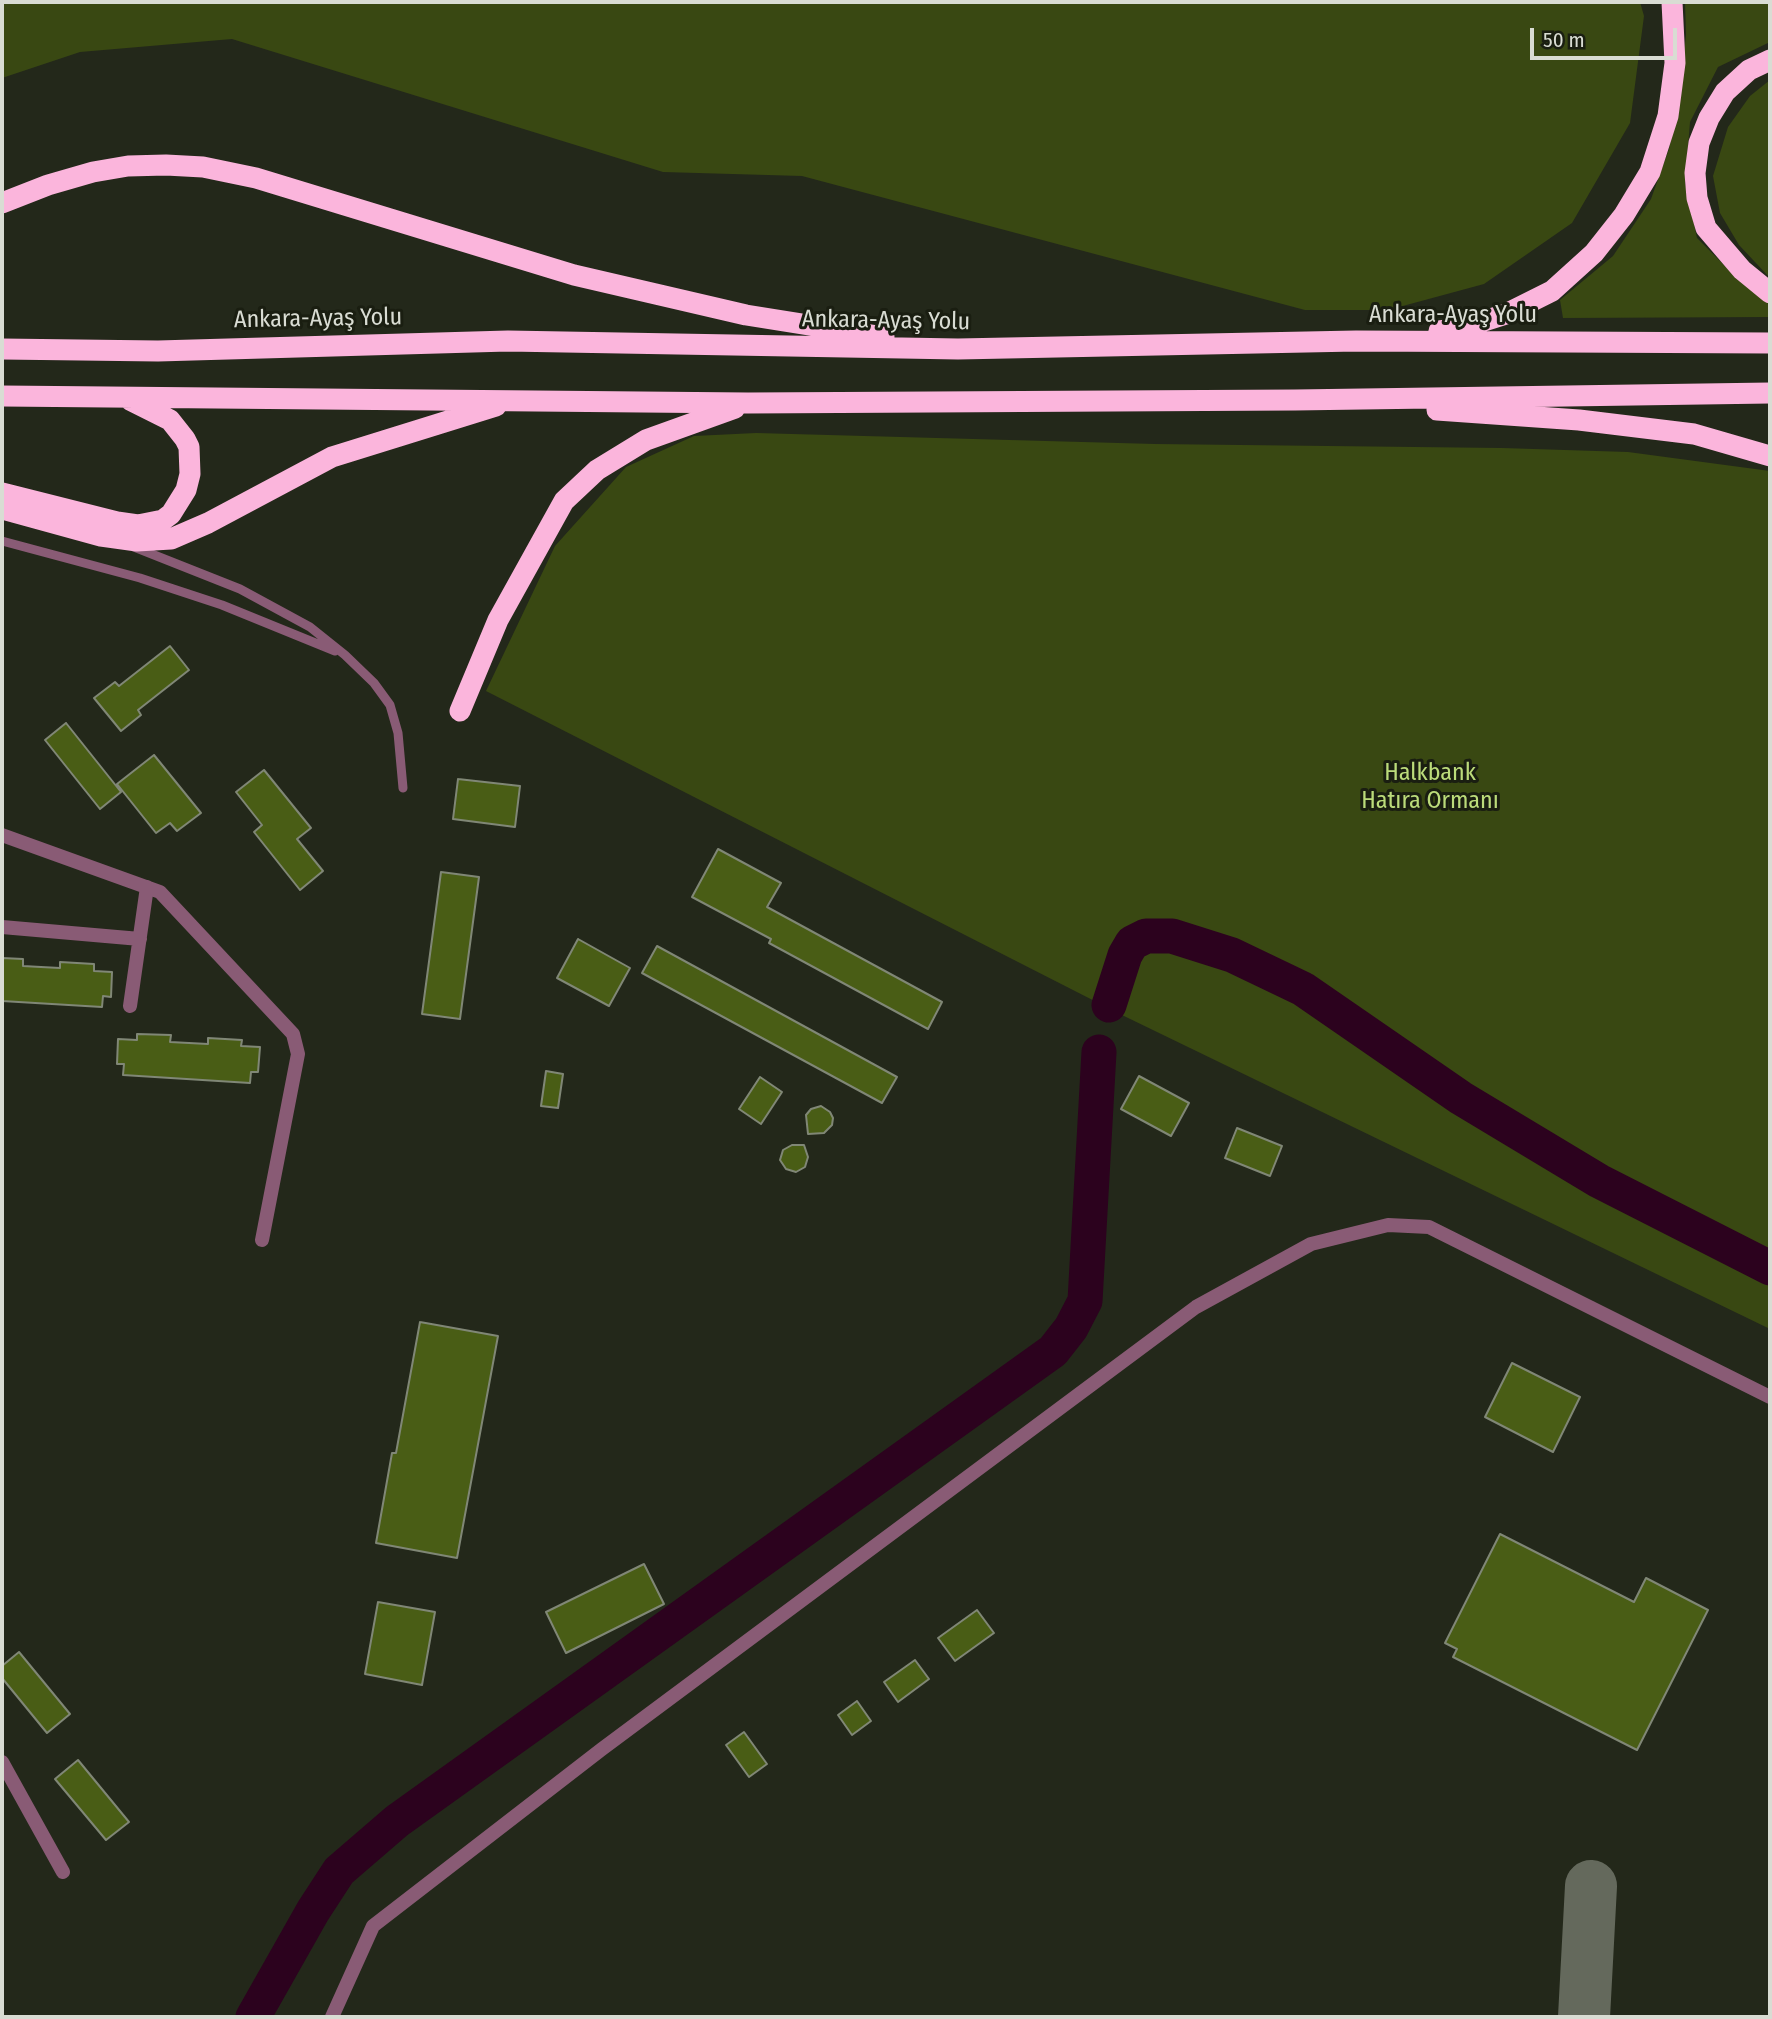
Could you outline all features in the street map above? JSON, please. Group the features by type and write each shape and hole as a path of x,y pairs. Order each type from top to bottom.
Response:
{"highway":[{"path":"1356,341 1462,328 1506,314 1552,291 1594,253 1624,215 1650,172 1668,116 1675,63 1672,2"},
{"path":"1770,60 1749,71 1725,92 1709,118 1699,143 1695,173 1697,198 1706,228 1742,270 1770,293"},
{"path":"2,203 48,185 93,172 128,166 166,164 203,167 256,178 574,275 746,314 958,349"},
{"name":"Ankara-Ayaş Yolu","path":"2,349 158,351 508,341 958,349 1356,341 1770,343"},
{"path":"2,396 748,403 1295,400 1770,393"},
{"path":"2,493 117,522 138,524 163,520 172,514 186,490 190,474 186,439 170,420 122,397"},
{"path":"2,509 102,536 137,541 171,539 208,523 317,463 403,433 518,399"},
{"path":"1295,400 1580,420 1695,434 1770,456"},
{"path":"460,710 498,620 564,501 597,470 646,440 748,403"}],"street":[{"path":"2,835 160,891 293,1034 298,1054 262,1240"},
{"path":"130,1006 147,887"},
{"path":"2,927 140,939"},
{"path":"332,2017 373,1926 602,1749 1196,1307 1311,1244 1388,1225 1429,1227 1770,1397"},
{"path":"2,1762 63,1872"}],"lane":[{"path":"102,536 240,589 310,627 345,655 374,683 390,705 398,733 403,788"},
{"path":"2,541 140,578 222,605 345,655"}],"green space":[{"path":"2,2 1640,2 1644,16 1630,123 1572,223 1484,284 1388,310 1305,310 802,176 663,172 232,39 80,52 2,78"},
{"path":"1685,2 1770,2 1770,42 1718,67 1690,122 1685,183 1697,238 1736,277 1770,305 1770,317 1563,318 1560,300 1613,256 1651,199 1669,149 1679,101 1686,35"},
{"path":"1770,80 1770,278 1739,245 1720,213 1713,176 1728,127 1750,96"},
{"name":"Halkbank Hatıra Ormanı","path":"756,433 1155,444 1628,452 1770,471 1770,1329 1124,1016 486,691 555,546 626,467 694,436"}],"building":[{"path":"170,646 189,670 138,710 141,715 121,731 94,698 115,682 119,686"},
{"path":"66,723 121,792 100,809 45,740"},
{"path":"154,755 201,813 177,831 170,823 156,833 117,784"},
{"path":"264,770 311,828 297,839 323,871 300,890 254,832 262,825 236,792"},
{"path":"458,779 520,786 515,827 453,819"},
{"path":"718,849 781,883 767,907 942,1002 928,1029 769,943 771,939 692,897"},
{"path":"441,872 479,877 460,1019 422,1014"},
{"path":"578,939 630,968 609,1006 557,978"},
{"path":"657,946 897,1077 882,1103 642,973"},
{"path":"2,958 23,959 23,966 60,968 60,962 94,964 94,971 112,972 111,997 103,996 102,1007 2,1001"},
{"path":"137,1034 171,1035 170,1042 208,1044 208,1038 242,1040 241,1046 260,1047 258,1072 251,1072 250,1083 123,1075 124,1064 117,1064 118,1039 137,1040"},
{"path":"546,1071 563,1074 558,1108 541,1106"},
{"path":"1139,1076 1189,1103 1171,1136 1121,1109"},
{"path":"760,1077 782,1092 761,1124 739,1109"},
{"path":"821,1106 830,1112 832,1125 824,1133 808,1134 806,1115 811,1109"},
{"path":"1237,1128 1282,1146 1270,1176 1225,1158"},
{"path":"792,1145 804,1145 808,1157 805,1167 796,1172 786,1169 780,1160 783,1150"},
{"path":"420,1322 498,1336 457,1558 376,1543"},
{"path":"1512,1363 1580,1397 1553,1452 1485,1417"},
{"path":"1500,1534 1634,1602 1646,1578 1708,1610 1637,1750 1453,1657 1457,1649 1445,1643"},
{"path":"644,1564 664,1604 566,1653 546,1612"},
{"path":"378,1602 435,1612 422,1685 365,1674"},
{"path":"977,1610 994,1633 955,1661 938,1638"},
{"path":"19,1652 70,1714 47,1733 2,1678 2,1666"},
{"path":"915,1660 929,1679 898,1702 884,1682"},
{"path":"857,1701 871,1721 852,1735 838,1715"},
{"path":"744,1732 767,1764 749,1777 726,1745"},
{"path":"78,1760 129,1822 106,1840 55,1779"}],"waterway":[{"path":"1109,1005 1125,955 1132,943 1146,936 1172,936 1232,955 1303,989 1461,1098 1599,1181 1770,1268"},
{"path":"253,2017 313,1911 339,1871 397,1821 1053,1351 1071,1328 1085,1301 1099,1052"}],"taxiway":[{"path":"1584,2017 1591,1886"}]}
